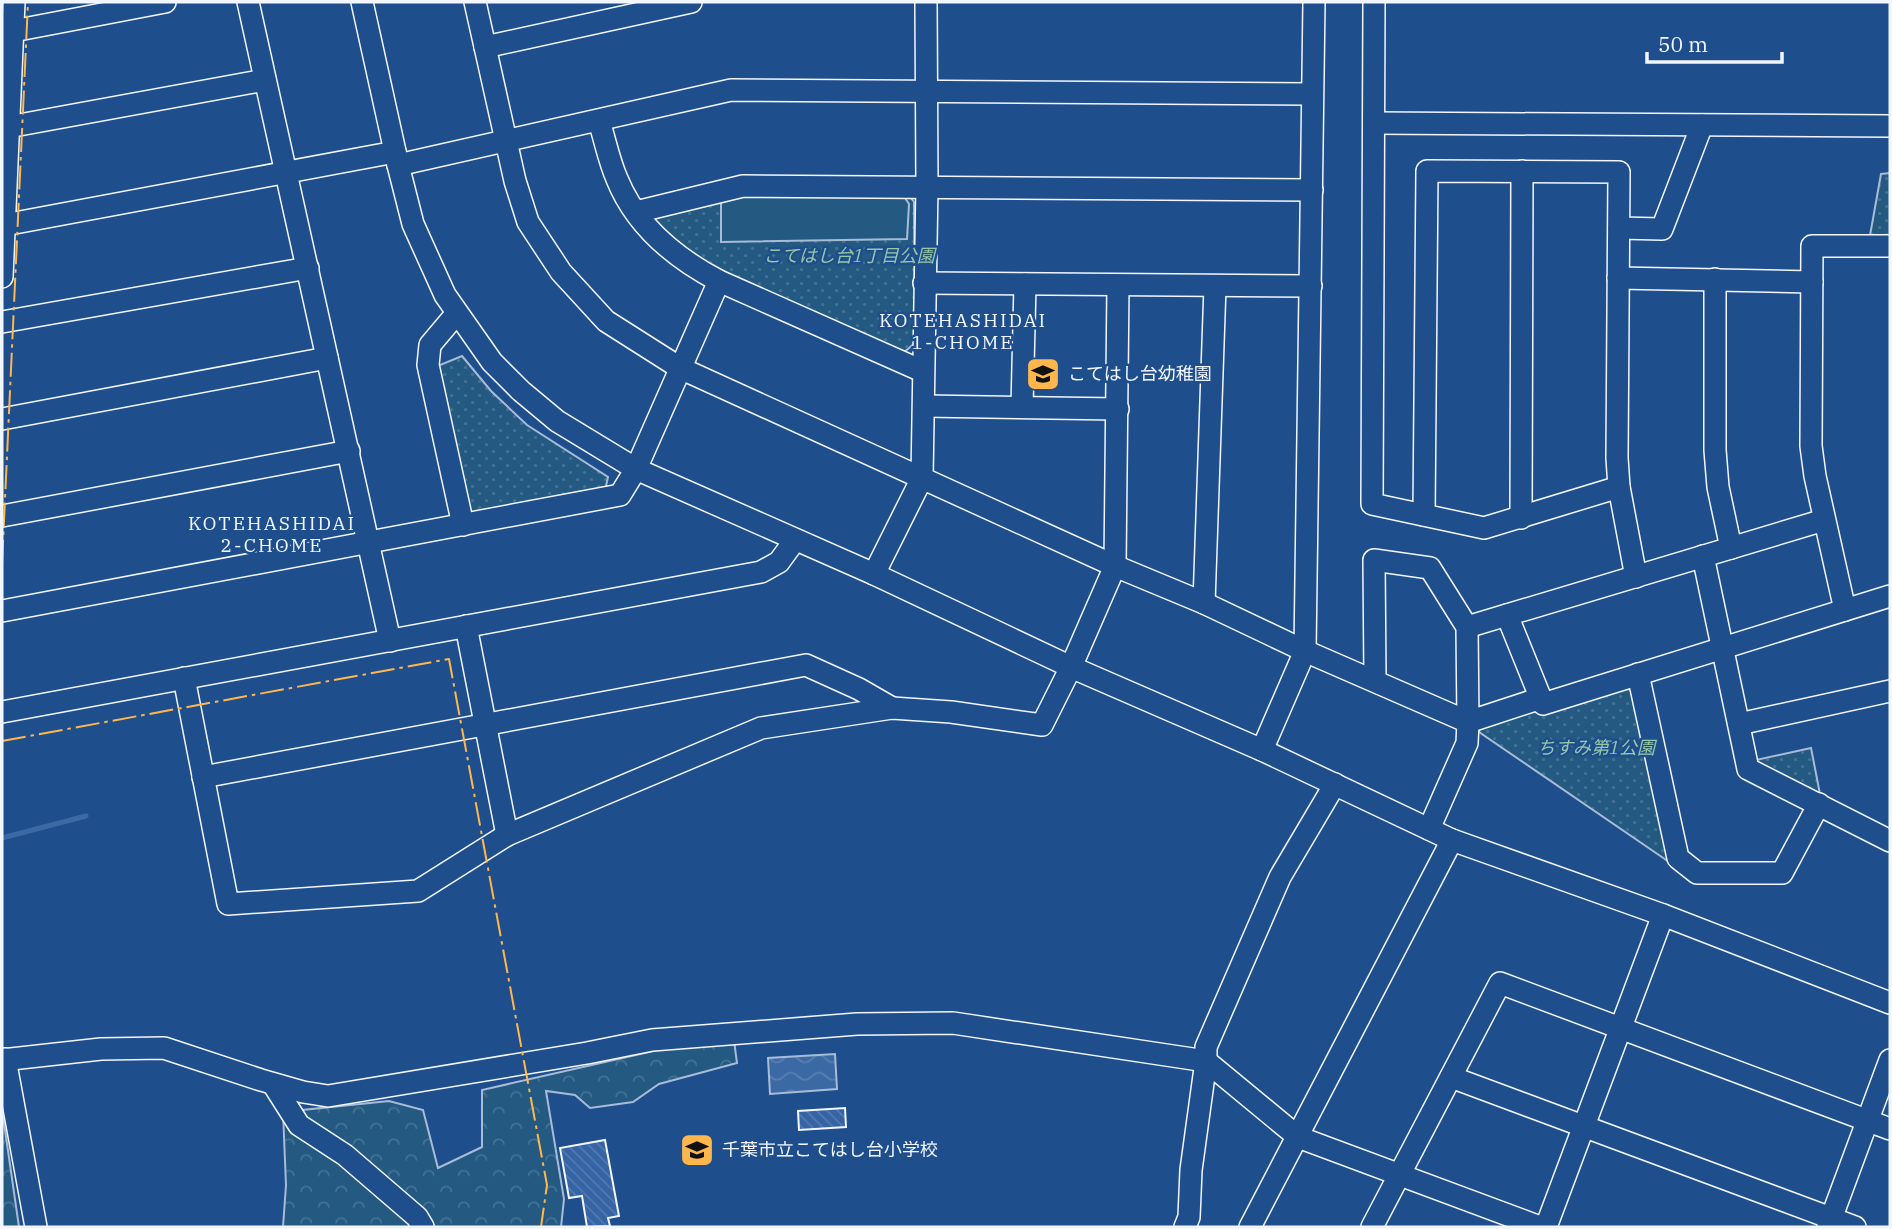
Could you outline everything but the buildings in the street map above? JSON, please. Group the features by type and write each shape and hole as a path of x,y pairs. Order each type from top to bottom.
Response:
{"street":[{"path":"2,277 14,2"},
{"path":"13,31 165,2"},
{"path":"248,2 390,641"},
{"path":"362,2 413,224 445,295 492,362 557,421 636,469 874,574 1071,667 1262,750 1452,840 1663,915 1890,1003"},
{"path":"475,2 506,141 528,222 561,272 606,321 680,368 1115,566 1205,603 1305,651 1468,722 1541,698"},
{"path":"485,47 691,2"},
{"path":"874,574 922,478 923,283 927,186 926,2"},
{"path":"1262,750 1305,651 1314,2"},
{"path":"1374,2 1371,504 1484,528 1619,487"},
{"path":"8,127 265,80"},
{"path":"4,225 286,173 506,141 731,90 1312,94"},
{"path":"599,121 617,180 636,212 662,243 695,268 719,281 922,372"},
{"path":"1374,123 1890,126"},
{"path":"1619,229 1662,229 1702,125"},
{"path":"1424,515 1427,171 1619,172 1619,487 1636,577"},
{"path":"1521,518 1522,171"},
{"path":"636,212 743,186 1312,190"},
{"path":"1844,610 1811,446 1812,246 1890,246"},
{"path":"2,322 307,268"},
{"path":"1618,278 1812,282"},
{"path":"1715,279 1718,487 1731,548"},
{"path":"2,611 620,495 636,469 719,281"},
{"path":"923,283 1311,286"},
{"path":"1022,407 1026,284"},
{"path":"184,678 228,904 418,891 507,835 761,728 892,708 951,712 1042,725 1071,667 1115,566 1118,285"},
{"path":"1205,603 1215,286"},
{"path":"457,313 430,345 428,365 464,525"},
{"path":"2,419 327,358"},
{"path":"924,406 1118,409"},
{"path":"2,516 349,451"},
{"path":"1467,627 1824,520"},
{"path":"2,712 761,572 779,562 795,540"},
{"path":"1703,556 1748,769 1890,841"},
{"path":"1375,680 1374,560 1430,568 1467,627 1468,743 1429,829"},
{"path":"1507,615 1543,704 1890,596"},
{"path":"466,626 507,835"},
{"path":"203,777 806,665 859,689 892,708"},
{"path":"1638,674 1678,858 1697,873 1782,873 1819,804"},
{"path":"1739,724 1890,691"},
{"path":"1185,1227 1189,1217 1191,1170 1206,1047 1280,877 1335,784"},
{"path":"1864,827 1890,821"},
{"path":"1250,1227 1452,840"},
{"path":"1546,1227 1663,915"},
{"path":"1372,1227 1500,983 1890,1129"},
{"path":"36,1227 4,1060 101,1049 164,1048 273,1084 328,1096 652,1040 857,1024 953,1023 1206,1061 1298,1137 1539,1227"},
{"path":"1830,1223 1890,1060"},
{"path":"1451,1077 1830,1223 1855,1227"},
{"path":"273,1084 299,1125 345,1155 417,1217 424,1227"}],"green space":[{"path":"1890,173 1890,240 1869,241 1881,174"},
{"name":"こてはし台1丁目公園","path":"749,191 906,191 914,202 915,343 903,353 710,266 678,245 653,220 656,211"},
{"path":"762,194 903,195 909,204 907,239 721,242 721,199"},
{"path":"462,356 491,391 527,425 608,477 605,491 475,516 465,508 435,367"},
{"name":"ちすみ第1公園","path":"1629,684 1675,866 1479,732 1481,723"},
{"path":"1811,748 1820,794 1751,761"},
{"path":"733,1033 737,1063 659,1084 633,1102 590,1108 575,1095 546,1091 564,1199 561,1227 283,1227 286,1185 283,1112 389,1101 423,1110 438,1168 482,1147 482,1090"},
{"path":"3,1116 19,1227 2,1227"}],"water":[{"path":"835,1054 837,1089 770,1094 768,1058"}],"waterway":[{"path":"2,838 86,816"}],"power":[{"path":"2,564 28,2"},
{"path":"2,741 449,659 547,1185 541,1227"}],"place":[{"name":"こてはし台幼稚園","path":"1043,374"},
{"name":"千葉市立こてはし台小学校","path":"697,1150"}],"district":[{"name":"KOTEHASHIDAI 1-CHOME","path":"963,331"},
{"name":"KOTEHASHIDAI 2-CHOME","path":"272,534"}]}
